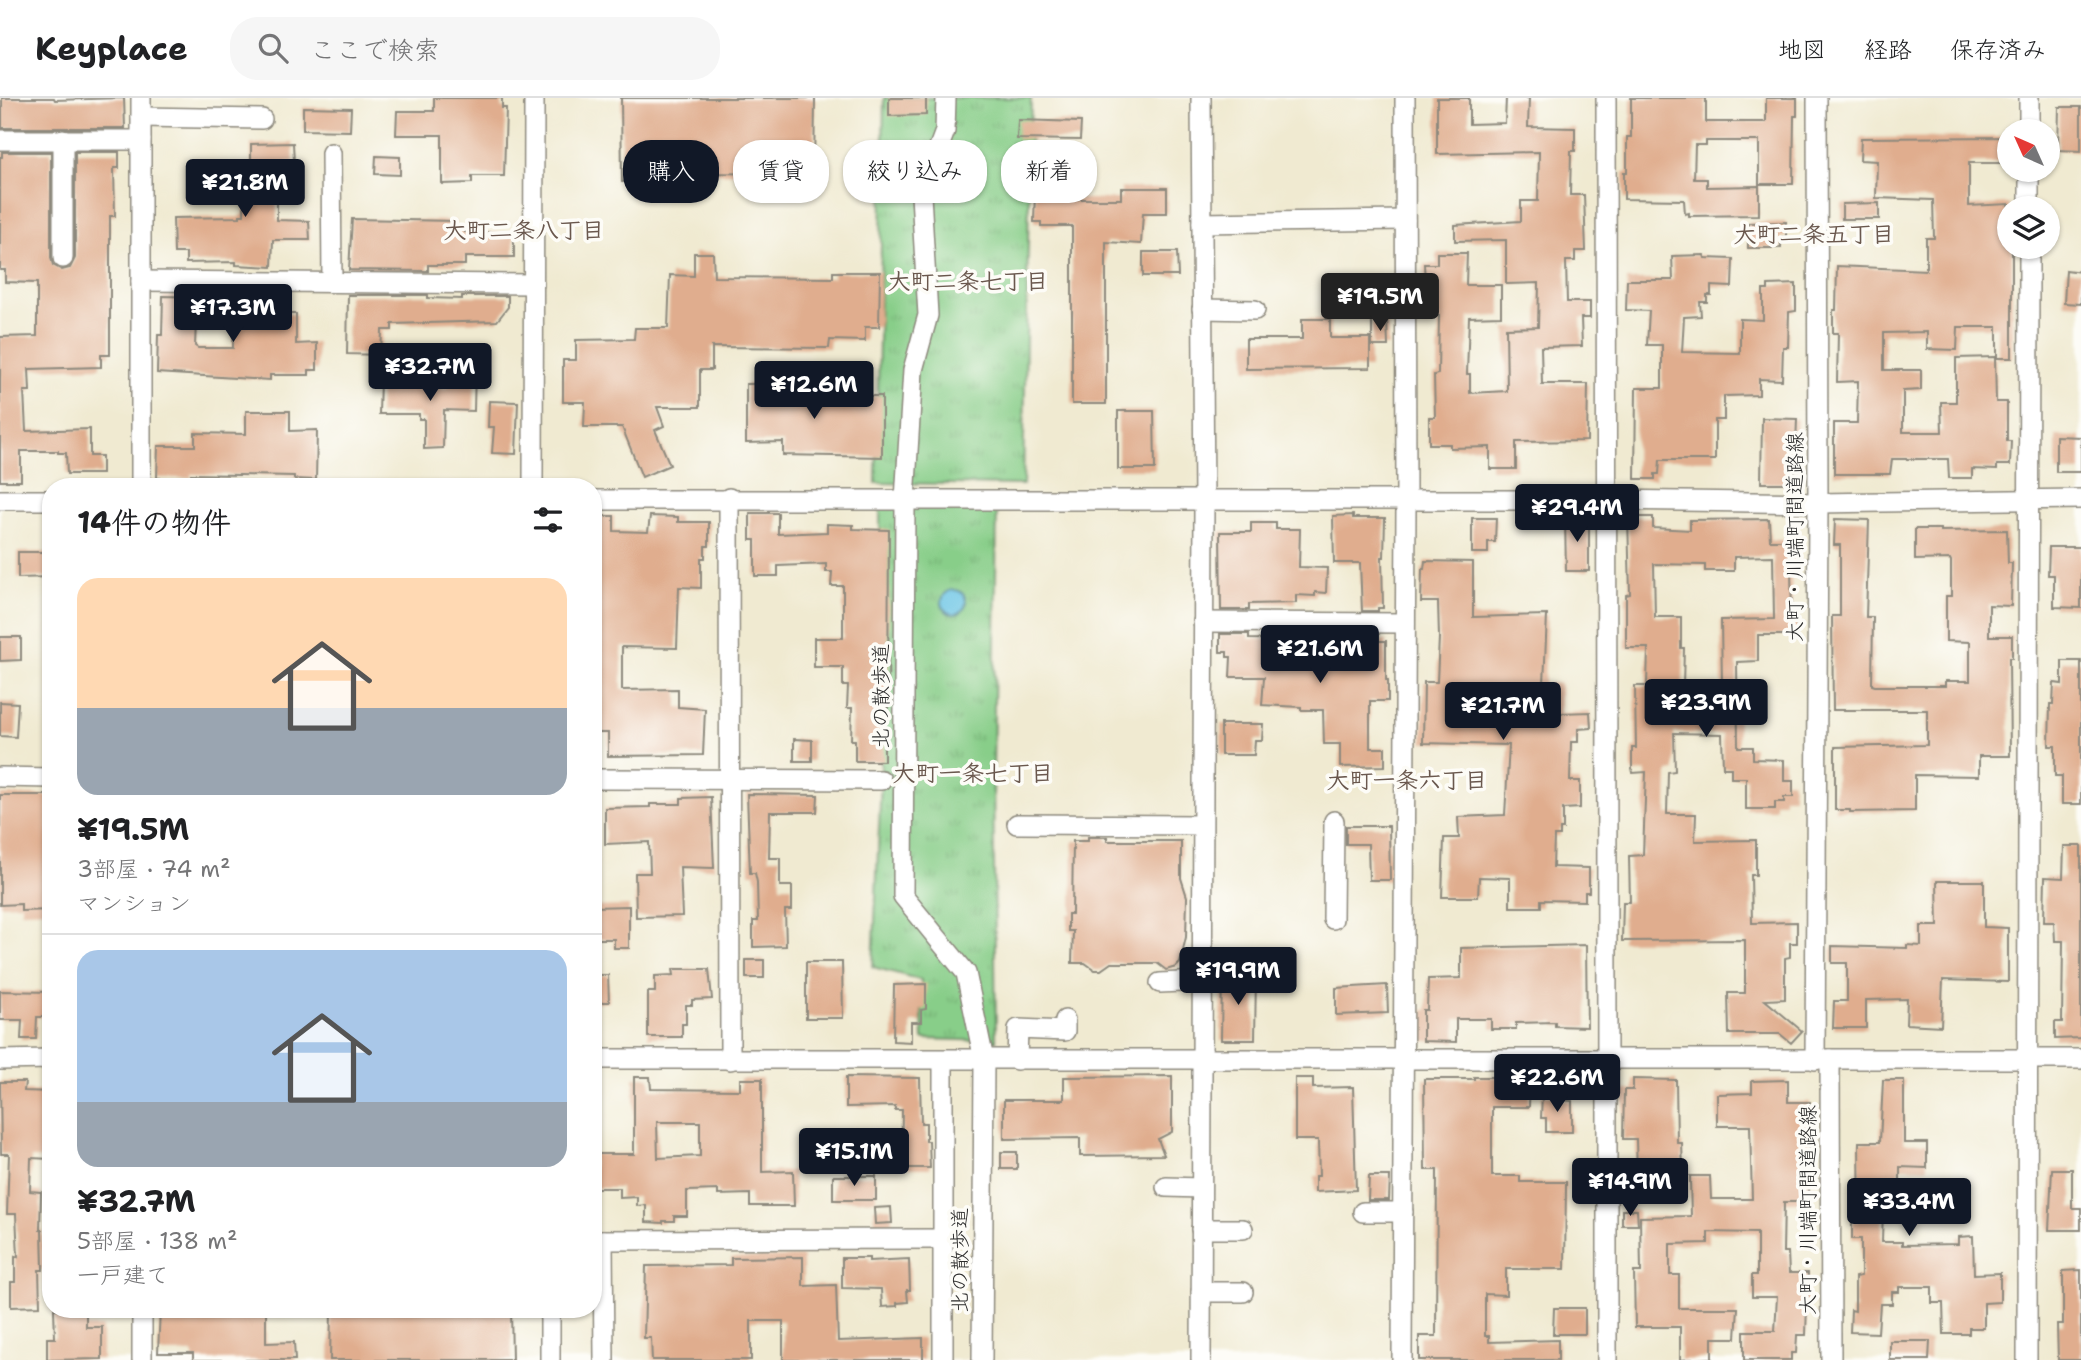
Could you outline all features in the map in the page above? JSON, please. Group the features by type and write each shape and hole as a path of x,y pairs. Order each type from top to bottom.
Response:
{"street":[{"path":"533,478 534,98"},
{"name":"北の散歩道","path":"946,98 945,131 921,195 928,315 913,370 905,500 903,896 966,973 984,1060 982,1360"},
{"path":"1201,98 1204,500 1201,1360"},
{"path":"1402,1360 1405,98"},
{"path":"1606,98 1609,500 1607,1360"},
{"name":"大町・川端町間道路線","path":"1816,98 1823,1059 1831,1360"},
{"path":"2029,98 2029,119"},
{"path":"141,478 141,108 262,119"},
{"path":"63,139 63,258"},
{"path":"0,140 141,140"},
{"path":"331,153 332,282"},
{"path":"1202,223 1405,220"},
{"path":"2027,1360 2028,259"},
{"path":"141,281 534,284"},
{"path":"1202,309 1255,310"},
{"path":"729,498 730,1060"},
{"path":"602,500 1609,500 1818,503 2081,499"},
{"path":"0,500 42,500"},
{"path":"1203,622 1405,623"},
{"path":"0,777 42,778"},
{"path":"602,779 881,780"},
{"path":"1333,919 1334,821"},
{"path":"1017,824 1202,825"},
{"path":"1160,983 1201,981"},
{"path":"1017,1060 1018,1029 1065,1031 1065,1020"},
{"path":"0,1060 42,1059"},
{"path":"602,1059 2081,1059"},
{"path":"943,1060 943,1360"},
{"path":"1166,1187 1201,1188"},
{"path":"1363,1212 1403,1212"},
{"path":"1201,1229 1244,1229"},
{"path":"602,1240 942,1239"},
{"path":"1201,1292 1243,1292"},
{"path":"142,1318 142,1360"},
{"path":"550,1318 550,1360"},
{"path":"602,1318 604,1360"}],"green space":[{"path":"884,98 1031,98 1030,140 1001,140 1001,203 1029,203 1023,485 876,483 882,203 987,203 987,140 883,140"},
{"path":"880,504 997,509 993,773 996,1041 923,1039 921,980 873,967 881,780"}],"water":[{"path":"954,590 965,597 966,602 959,613 954,614 943,607 942,602 949,591"}],"building":[{"path":"2,98 124,98 125,128 2,128"},
{"path":"434,98 502,98 502,108 506,108 504,176 472,176 472,183 442,184 442,135 396,135 397,111 434,111"},
{"path":"621,98 815,98 814,140 733,140 733,173 719,173 719,140 623,140 622,182"},
{"path":"889,98 926,98 926,115 889,116"},
{"path":"1437,98 1469,98 1469,124 1505,123 1506,98 1529,98 1528,127 1575,128 1575,151 1571,151 1570,195 1584,195 1586,251 1575,251 1575,261 1566,261 1567,302 1590,302 1590,318 1581,318 1582,346 1541,347 1542,384 1588,384 1587,441 1516,442 1516,469 1490,469 1490,447 1450,448 1450,444 1429,444 1429,417 1435,417 1434,375 1438,374 1439,316 1427,316 1424,264 1437,264 1437,253 1467,253 1466,285 1501,285 1501,316 1469,317 1467,374 1470,374 1470,393 1507,391 1506,328 1538,327 1539,283 1506,284 1506,240 1455,241 1455,225 1521,221 1521,201 1538,201 1539,152 1437,154"},
{"path":"1631,98 1706,98 1706,122 1766,122 1766,98 1797,98 1797,116 1794,116 1793,184 1759,184 1759,141 1706,141 1706,145 1695,145 1694,179 1707,179 1707,187 1759,186 1759,215 1689,216 1689,213 1685,214 1684,200 1624,199 1627,137 1631,137"},
{"path":"303,107 351,108 350,131 303,130"},
{"path":"2059,107 2081,107 2081,151 2060,150"},
{"path":"1018,120 1081,122 1080,140 1017,139"},
{"path":"1997,137 1997,163 1969,163 1969,206 1997,205 1997,259 2012,259 2012,358 1997,358 1997,327 1958,327 1957,350 1927,349 1927,332 1884,333 1884,370 1921,370 1921,390 1903,391 1903,432 1942,432 1941,402 1956,402 1956,358 1995,357 1996,402 2007,402 2007,441 2011,441 2010,465 1997,465 1997,470 1972,469 1972,478 1949,478 1948,459 1892,459 1890,474 1834,474 1834,423 1857,423 1858,381 1837,382 1838,333 1833,333 1833,310 1836,310 1837,266 1926,270 1926,238 1934,238 1933,200 1876,198 1877,161 1860,160 1861,138"},
{"path":"293,143 294,162 287,162 287,175 277,175 277,220 309,221 310,240 273,240 272,267 236,265 236,262 186,263 186,253 174,253 173,218 244,215 245,185 251,185 251,144"},
{"path":"2,152 51,152 51,258 53,265 62,270 70,268 75,258 75,152 119,152 119,168 114,168 115,216 110,216 110,355 101,355 101,367 29,369 30,391 24,391 26,431 90,429 90,456 102,456 102,474 67,474 66,453 21,451 21,481 0,481 0,337 37,336 37,283 5,282 5,270 0,270"},
{"path":"376,156 400,157 400,175 375,174"},
{"path":"1121,188 1167,188 1167,213 1143,213 1141,244 1106,242 1106,404 1072,404 1072,226 1041,226 1041,222 1034,222 1035,203 1097,203 1097,199 1121,199"},
{"path":"1879,203 1879,219 1842,219 1842,204"},
{"path":"352,219 455,221 455,227 465,227 465,232 514,233 514,257 465,257 465,265 428,265 428,271 349,270"},
{"path":"1786,222 1786,237 1781,237 1781,248 1748,248 1748,223"},
{"path":"1143,252 1177,252 1178,276 1143,276"},
{"path":"694,253 713,253 714,277 833,278 833,272 880,272 879,327 865,327 865,341 830,340 829,348 712,347 712,370 700,370 700,407 657,407 664,426 655,430 670,465 642,477 622,427 584,427 585,402 563,402 563,360 576,360 576,340 634,339 635,328 668,328 670,275 694,276"},
{"path":"1704,255 1705,258 1733,259 1732,287 1711,286 1711,295 1707,295 1707,302 1700,302 1701,316 1684,317 1682,352 1740,353 1740,319 1763,320 1763,290 1768,290 1768,285 1796,284 1796,311 1789,312 1788,347 1783,347 1782,380 1759,379 1759,395 1724,396 1724,420 1715,420 1715,460 1660,460 1659,474 1655,474 1655,479 1635,479 1636,388 1662,388 1662,345 1647,345 1649,311 1626,310 1627,280 1673,280 1672,256"},
{"path":"2066,270 2081,272 2081,304 2064,303"},
{"path":"348,295 428,295 428,298 462,299 462,296 508,296 508,307 497,321 392,324 392,330 382,330 381,355 347,354"},
{"path":"163,296 197,297 195,346 198,348 233,348 234,300 260,300 260,314 296,314 296,344 317,343 317,370 309,370 309,375 270,375 270,380 157,373"},
{"path":"1302,319 1330,319 1330,338 1370,338 1370,368 1246,369 1246,339 1302,339"},
{"path":"1372,319 1387,319 1388,346 1372,346"},
{"path":"455,368 475,368 474,411 444,410 443,448 424,449 424,419 419,419 419,414 379,414 380,380 406,380 406,389 448,388 448,383 455,383"},
{"path":"817,383 817,396 882,396 882,457 783,455 783,442 746,443 746,384"},
{"path":"489,401 518,402 516,454 492,453 494,427 488,427"},
{"path":"246,411 290,411 290,431 317,430 316,478 191,474 191,478 157,478 158,446 195,446 195,433 246,434"},
{"path":"1118,411 1154,411 1155,469 1118,469"},
{"path":"1762,418 1797,419 1795,472 1790,472 1789,483 1761,483"},
{"path":"2056,436 2081,437 2081,472 2056,472"},
{"path":"750,513 778,513 778,534 827,532 827,524 853,525 853,529 889,530 888,708 884,708 884,761 855,761 855,740 851,740 852,708 847,708 848,686 843,686 843,667 814,667 814,638 843,638 843,586 831,586 832,572 826,572 826,564 778,566 778,576 755,576 755,540 750,540"},
{"path":"1353,515 1353,518 1385,518 1382,557 1383,608 1378,608 1378,611 1362,611 1360,563 1334,563 1333,516"},
{"path":"602,516 614,516 614,531 648,532 650,516 678,517 678,522 709,522 709,546 705,546 705,558 701,558 701,588 679,587 677,648 622,647 622,690 678,689 678,707 705,709 703,755 608,756 608,733 602,733"},
{"path":"1565,517 1589,517 1589,571 1566,571"},
{"path":"1628,517 1653,517 1653,528 1690,530 1690,520 1769,519 1770,540 1799,540 1799,568 1791,568 1792,618 1797,618 1797,635 1758,635 1758,661 1737,662 1738,747 1753,747 1753,759 1784,760 1784,781 1793,781 1793,797 1784,797 1784,802 1775,802 1775,809 1746,809 1746,778 1731,778 1731,768 1723,768 1722,734 1674,733 1675,771 1668,772 1667,814 1696,814 1695,841 1756,840 1756,875 1751,875 1752,923 1797,922 1797,943 1790,943 1790,957 1785,958 1785,999 1765,1000 1802,1031 1791,1043 1780,1034 1729,1034 1728,993 1745,993 1745,940 1622,941 1623,902 1630,902 1629,856 1643,855 1646,772 1633,773 1632,768 1632,748 1636,748 1635,686 1647,686 1648,648 1626,648 1626,595 1630,594","holes":["1773,556 1774,619 1721,620 1722,685 1683,686 1684,648 1681,648 1681,617 1655,617 1654,564 1705,565 1705,571 1734,571 1734,557"]},
{"path":"1472,518 1496,518 1495,542 1488,542 1488,553 1472,553"},
{"path":"1835,519 1869,520 1866,617 1873,617 1872,685 1875,686 1945,686 1945,681 1970,681 1970,642 1946,641 1946,596 1951,596 1951,561 1915,560 1915,529 2007,530 2008,563 2012,563 2011,606 1989,605 1989,636 2012,636 2012,658 2009,658 2010,756 1979,756 1979,776 1915,775 1915,811 1835,810 1835,747 1927,745 1927,710 1833,710 1832,616 1840,616 1840,545 1834,545"},
{"path":"1251,523 1276,523 1276,529 1300,529 1299,567 1327,568 1326,593 1315,592 1315,596 1296,595 1296,603 1249,604 1249,610 1221,610 1220,532 1251,532"},
{"path":"2049,547 2081,547 2081,608 2054,607 2054,575 2048,575"},
{"path":"18,552 42,552 42,577 18,578"},
{"path":"1425,561 1473,562 1473,617 1547,615 1544,684 1560,683 1560,713 1590,712 1591,728 1578,729 1578,742 1571,742 1570,781 1580,781 1580,808 1563,809 1563,829 1560,829 1560,836 1554,836 1553,867 1589,868 1589,892 1585,892 1585,901 1541,900 1541,907 1510,907 1510,878 1479,877 1478,897 1442,897 1444,838 1459,838 1458,817 1505,815 1509,745 1423,743 1424,682 1437,682 1439,637 1438,602 1421,602 1422,569"},
{"path":"1220,634 1249,634 1249,639 1330,640 1330,646 1362,646 1362,635 1379,635 1379,641 1386,641 1388,701 1370,701 1370,748 1385,748 1385,766 1340,767 1340,744 1324,744 1323,710 1262,705 1264,677 1230,677 1231,657 1227,657 1227,652 1220,652"},
{"path":"0,637 21,637 21,660 0,661"},
{"path":"2062,661 2081,661 2081,804 2062,804 2062,776 2055,776 2055,746 2049,746 2050,704 2053,704 2054,683 2062,684"},
{"path":"0,702 18,703 16,737 0,736"},
{"path":"1221,724 1263,724 1262,740 1255,740 1254,755 1221,755"},
{"path":"794,739 812,740 812,761 794,761"},
{"path":"747,794 818,795 817,812 770,812 769,858 780,858 780,886 792,886 792,910 785,910 786,946 753,947 753,921 758,921 757,882 755,873 750,873"},
{"path":"0,795 42,795 42,910 21,911 21,904 0,905"},
{"path":"711,797 714,868 680,867 682,916 636,917 635,873 650,873 649,842 605,844 605,808 681,804 681,798"},
{"path":"1346,826 1389,826 1390,880 1369,880 1368,844 1346,844"},
{"path":"1088,837 1107,837 1107,841 1181,841 1181,878 1187,897 1186,937 1180,963 1176,967 1166,970 1157,963 1111,963 1101,970 1095,970 1085,963 1072,963 1073,931 1068,931 1068,914 1072,914 1073,841 1088,841"},
{"path":"2064,846 2081,846 2081,1038 2055,1039 2055,1022 2062,1022 2063,941 2055,941 2054,922 2044,922 2045,877 2063,878"},
{"path":"1937,881 1984,881 1984,927 2008,928 2008,982 1943,980 1941,1026 1906,1024 1907,999 1866,1000 1866,1028 1833,1028 1834,1001 1847,1001 1847,963 1832,963 1832,946 1921,946 1921,926 1938,926"},
{"path":"629,906 629,948 614,948 614,939 602,939 602,907"},
{"path":"1586,945 1587,1027 1555,1026 1555,1022 1516,1023 1516,1029 1491,1029 1491,1019 1456,1019 1456,1042 1423,1041 1423,1010 1427,1010 1428,979 1461,978 1461,948"},
{"path":"746,960 764,960 764,978 746,978"},
{"path":"806,962 842,962 843,1018 806,1018"},
{"path":"673,969 709,969 712,999 692,1000 692,1005 686,1005 686,1024 682,1024 682,1037 648,1037 648,992 655,992 655,976 674,975"},
{"path":"1222,974 1256,974 1255,1040 1221,1040"},
{"path":"602,975 608,975 609,1002 602,1002"},
{"path":"926,984 926,1009 921,1010 921,1022 911,1022 911,1042 893,1041 894,985"},
{"path":"1387,985 1388,1013 1336,1015 1336,988"},
{"path":"0,991 42,992 42,1017 37,1017 36,1039 21,1039 22,1020 0,1020"},
{"path":"1172,1076 1172,1132 1158,1139 1164,1155 1080,1156 1080,1138 1004,1139 1004,1100 1064,1100 1064,1077"},
{"path":"634,1077 650,1077 651,1089 740,1090 740,1079 762,1079 762,1172 793,1171 794,1206 750,1206 750,1194 718,1195 718,1190 687,1191 687,1216 674,1216 674,1221 663,1223 646,1222 646,1205 637,1206 637,1197 620,1198 620,1188 602,1188 602,1154 634,1154","holes":["657,1122 700,1122 700,1156 658,1158"]},
{"path":"846,1077 920,1078 921,1123 926,1123 930,1168 908,1168 908,1164 901,1164 902,1110 895,1110 895,1106 846,1107"},
{"path":"1530,1077 1529,1107 1492,1107 1492,1176 1520,1176 1520,1182 1566,1182 1565,1269 1506,1269 1506,1295 1485,1294 1485,1336 1489,1336 1489,1342 1558,1340 1558,1360 1419,1360 1419,1336 1436,1336 1437,1170 1425,1170 1424,1079"},
{"path":"1295,1078 1313,1078 1313,1088 1353,1087 1356,1190 1315,1192 1315,1176 1319,1176 1318,1140 1295,1140"},
{"path":"1633,1079 1676,1080 1677,1143 1682,1143 1683,1171 1637,1173 1636,1139 1623,1139 1624,1090 1633,1090"},
{"path":"1788,1080 1788,1102 1810,1102 1809,1202 1784,1202 1783,1252 1788,1252 1789,1273 1808,1273 1806,1335 1797,1335 1796,1353 1791,1353 1791,1360 1744,1360 1744,1331 1775,1331 1777,1297 1752,1297 1752,1275 1757,1275 1757,1233 1708,1232 1708,1243 1670,1244 1670,1275 1679,1275 1679,1308 1738,1308 1736,1338 1712,1338 1712,1358 1680,1360 1680,1327 1635,1327 1634,1272 1641,1272 1640,1217 1691,1216 1690,1176 1710,1176 1711,1199 1752,1199 1750,1126 1717,1126 1717,1094 1752,1093 1752,1081"},
{"path":"1883,1080 1904,1080 1904,1143 1927,1143 1927,1168 1900,1167 1900,1196 1896,1196 1896,1208 1883,1209 1882,1242 1902,1242 1902,1245 1958,1244 1958,1237 1973,1236 1974,1274 2000,1273 2000,1302 1984,1303 1984,1328 1969,1328 1969,1334 1944,1334 1943,1303 1932,1303 1932,1287 1899,1287 1899,1292 1892,1292 1892,1304 1880,1304 1878,1333 1850,1332 1851,1310 1855,1311 1855,1277 1861,1276 1861,1239 1852,1239 1852,1221 1860,1221 1859,1142 1880,1142"},
{"path":"0,1082 25,1082 24,1091 42,1092 42,1159 31,1158 30,1191 41,1192 40,1306 11,1307 11,1282 15,1282 15,1256 18,1257 16,1214 7,1214 9,1154 1,1154"},
{"path":"1542,1095 1562,1095 1562,1100 1572,1101 1572,1132 1546,1132 1546,1118 1541,1118"},
{"path":"1001,1152 1017,1152 1017,1169 1001,1169"},
{"path":"2052,1169 2072,1169 2072,1208 2081,1208 2081,1230 2049,1230"},
{"path":"833,1176 876,1176 876,1200 833,1200"},
{"path":"1369,1176 1390,1176 1389,1200 1368,1200"},
{"path":"891,1207 892,1223 875,1224 874,1208"},
{"path":"1622,1210 1637,1210 1638,1225 1622,1225"},
{"path":"803,1257 803,1286 836,1285 838,1341 923,1338 923,1360 783,1360 783,1321 751,1321 751,1360 652,1360 651,1338 644,1338 646,1266 731,1265 731,1258"},
{"path":"842,1258 869,1258 869,1261 909,1259 908,1302 882,1307 881,1289 842,1288"},
{"path":"2081,1270 2081,1360 2058,1360 2057,1324 2063,1324 2063,1271"},
{"path":"1554,1308 1585,1308 1585,1334 1553,1334"},
{"path":"54,1318 86,1318 86,1327 102,1327 102,1359 47,1360 47,1338 55,1338"},
{"path":"160,1318 266,1318 266,1343 294,1342 295,1360 193,1360 193,1353 158,1353"},
{"path":"331,1318 511,1318 512,1360 330,1360"},
{"path":"1890,1341 1930,1341 1929,1360 1890,1360"}],"district":[{"name":"大町二条八丁目","path":"524,230"},
{"name":"大町二条五丁目","path":"1814,234"},
{"name":"大町二条七丁目","path":"968,281"},
{"name":"大町一条七丁目","path":"973,773"},
{"name":"大町一条六丁目","path":"1407,780"}]}
